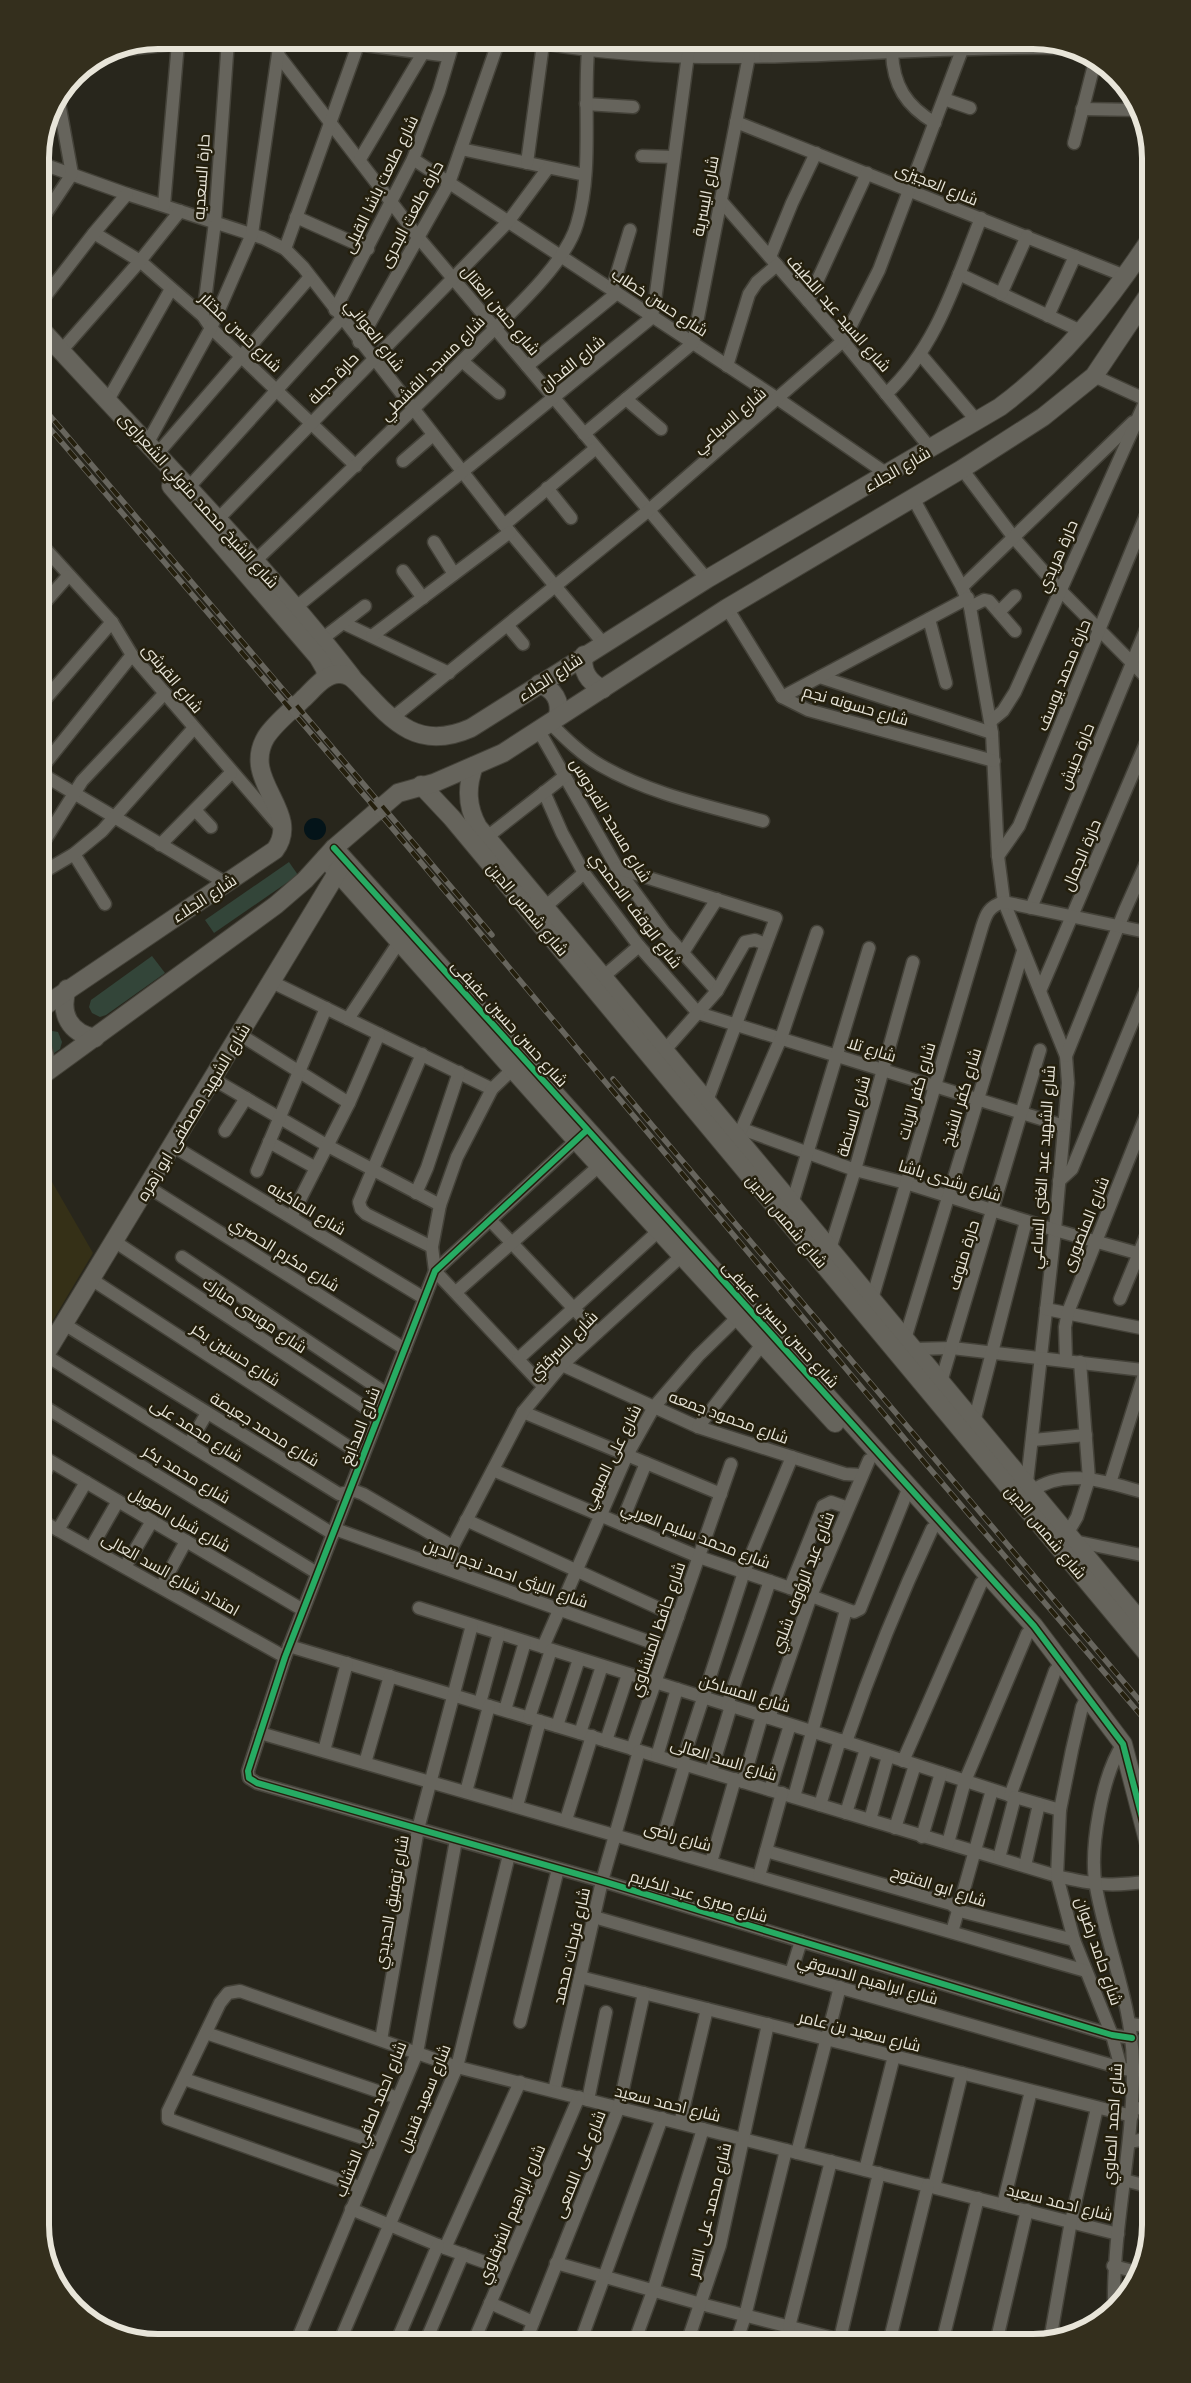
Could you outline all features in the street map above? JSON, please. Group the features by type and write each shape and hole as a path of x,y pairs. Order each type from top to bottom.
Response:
{"street":[{"path":"164,206 177,49"},
{"name":"حارة السعديه","path":"203,316 215,222 227,49"},
{"path":"153,448 211,328 252,234 279,49"},
{"path":"285,249 356,49"},
{"path":"390,49 449,56"},
{"name":"شارع طلعت باشا القبلى","path":"189,487 277,390 338,315 368,249 413,159 427,126 451,49"},
{"name":"حارة طلعت البحرى","path":"360,342 449,183 496,49"},
{"path":"527,163 542,49"},
{"name":"شارع مسجد القشطي","path":"255,561 413,410 494,329 562,257 577,226 583,201 588,49"},
{"path":"624,49 687,56 765,56 837,49"},
{"path":"651,316 688,49"},
{"path":"765,56 766,49"},
{"path":"872,49 892,52 923,49"},
{"name":"شارع السباعي","path":"391,719 649,510 842,341 879,270 963,49"},
{"path":"892,52 893,70 898,87 913,108 935,123"},
{"path":"360,159 423,53"},
{"name":"شارع حسن العتال","path":"279,56 330,119 418,238 707,579"},
{"name":"شارع اليسرية","path":"693,343 749,56"},
{"path":"1074,143 1093,67"},
{"path":"944,99 970,108"},
{"path":"586,104 633,107"},
{"path":"49,208 72,174 60,109"},
{"path":"1082,109 1131,110"},
{"name":"شارع العجيزى","path":"736,122 816,152 1125,276"},
{"path":"461,149 585,175"},
{"path":"727,366 749,294 774,262 792,203 816,152"},
{"path":"642,156 674,157"},
{"name":"شارع حسن خطاب","path":"413,159 778,399 887,474"},
{"name":"شارع العواني","path":"49,166 127,194 252,234 285,249 310,277 507,528 603,643"},
{"name":"حارة حجلة","path":"218,519 508,222 548,168"},
{"path":"808,301 867,173"},
{"path":"49,291 127,194"},
{"name":"شارع السيد عبد اللطيف","path":"721,201 842,341 931,449"},
{"path":"61,351 140,261 180,211"},
{"path":"296,217 368,249"},
{"path":"886,394 903,378 921,355 937,326 981,218"},
{"path":"527,366 614,292 630,230"},
{"name":"شارع حسن مختار","path":"94,233 140,261 203,316 211,328 356,466"},
{"path":"1001,294 1027,236"},
{"name":"شارع الجلاء","path":"352,677 391,719 400,726 423,735 448,736 471,728 584,654 707,579 931,449 1022,391 1044,372 1082,332 1142,251"},
{"path":"1048,316 1076,256"},
{"path":"959,274 1082,332"},
{"path":"153,448 242,356 310,277"},
{"path":"108,400 171,289"},
{"name":"شارع الجلاء","path":"49,1071 276,905 305,880 335,860 398,793 421,785 434,783 503,753 727,608 962,469 1043,417 1094,376 1142,315"},
{"name":"شارع الفدان","path":"295,608 645,324 651,316"},
{"name":"شارع الشيخ محمد متولي الشعراوى","path":"49,338 218,519 322,639 352,677"},
{"path":"584,434 693,343"},
{"name":"شارع الشيخ محمد متولي الشعراوى","path":"49,354 149,460 268,596 321,661 326,678"},
{"path":"921,355 977,421"},
{"path":"462,361 499,393"},
{"path":"1094,376 1142,398"},
{"path":"626,399 662,429"},
{"name":"حارة هريدي","path":"992,727 1015,692 1142,412"},
{"path":"782,697 967,597 1014,538 1139,416"},
{"path":"403,461 433,435"},
{"path":"372,636 454,574 507,528 547,488 596,448"},
{"path":"962,469 1014,538 1060,590 1142,673"},
{"path":"547,488 571,518"},
{"name":"شارع الشهيد عبد الغنى الساعي","path":"913,498 967,597 992,727 998,856 1004,902 1066,1056 1068,1083 1056,1230 1046,1309 1028,1494"},
{"name":"حارة محمد يوسف","path":"998,856 1019,826 1142,525"},
{"path":"434,542 454,574"},
{"name":"شارع القرشى","path":"49,554 112,622 132,655 284,831"},
{"path":"403,571 423,598"},
{"path":"49,598 68,576"},
{"path":"999,612 1015,596"},
{"path":"967,597 986,600 1015,631"},
{"path":"322,639 365,606"},
{"name":"شارع حسونه نجم","path":"727,608 782,697 808,710 994,761"},
{"path":"928,619 946,683"},
{"path":"49,695 112,622"},
{"path":"343,623 449,673"},
{"path":"508,626 523,644"},
{"name":"حارة حنيش","path":"1032,908 1142,639"},
{"path":"584,654 585,673 592,683 603,689"},
{"path":"49,761 132,655"},
{"path":"284,831 283,823 261,773 260,758 262,748 271,730 326,678 338,674 352,677"},
{"path":"820,677 992,727"},
{"path":"539,684 550,689 557,698 549,723 571,744 599,765 638,784 669,795 763,821"},
{"path":"49,833 91,770 165,693"},
{"name":"شارع مسجد الفردوس","path":"549,723 565,776 617,868 682,954 717,991"},
{"path":"49,866 74,854 102,832 194,728"},
{"name":"حارة الجمال","path":"1040,991 1142,752"},
{"name":"شارع شمس الدين","path":"474,766 468,786 469,807 474,821 487,838 707,1101 1028,1494 1071,1537 1142,1617"},
{"path":"160,845 232,773"},
{"path":"487,838 565,776"},
{"path":"49,778 226,883"},
{"name":"شارع شمس الدين","path":"421,785 737,1140 872,1299 974,1422 1142,1646"},
{"name":"شارع الوقف الاحمدي","path":"544,792 562,833 584,873 639,946 698,1014"},
{"path":"195,810 211,827"},
{"name":"شارع الجلاء","path":"49,1003 270,855 279,845 284,831"},
{"path":"74,854 106,904"},
{"name":"شارع حسن حسين عفيفى","path":"335,860 399,942 518,1064"},
{"name":"شارع حسن حسين عفيفى","path":"335,860 1031,1630 1120,1749 1130,1770 1142,1817"},
{"name":"شارع الشهيد مصطفى ابو زهره","path":"49,1348 272,982 335,860"},
{"path":"617,868 776,918 707,1101"},
{"path":"1066,1056 1118,926 1142,872"},
{"path":"545,907 584,873"},
{"path":"682,954 717,899"},
{"path":"1004,902 1142,931"},
{"name":"شارع كفر الزيات","path":"872,1299 986,914 993,905 1004,902"},
{"path":"737,1140 781,1038 817,932"},
{"path":"664,1050 717,991 745,942 754,940 766,944"},
{"path":"348,1019 399,942"},
{"path":"603,977 639,946"},
{"path":"792,1204 869,948"},
{"name":"شارع كفر الشيخ","path":"909,1344 948,1196 1023,952"},
{"name":"شارع السنطة","path":"830,1250 855,1170 913,962"},
{"path":"272,982 492,1089"},
{"path":"67,990 64,999 66,1017 78,1032 95,1038"},
{"path":"1059,1181 1067,1176 1072,1169 1142,998"},
{"path":"257,1171 326,1008"},
{"name":"شارع تلا","path":"698,1014 1064,1126"},
{"path":"239,1034 349,1103"},
{"path":"291,1217 349,1103 379,1034"},
{"name":"حارة منوف","path":"941,1382 1040,1050"},
{"path":"422,1054 359,1198 359,1206 363,1212 432,1247"},
{"path":"518,1064 492,1089 457,1157 440,1205 432,1247 435,1271 544,1386"},
{"path":"416,1193 430,1159 458,1072"},
{"path":"214,1079 328,1146 440,1205"},
{"path":"225,1131 246,1098"},
{"name":"شارع المنصورى","path":"1066,1360 1065,1327 1068,1312 1142,1126"},
{"name":"شارع حسن حسين عفيفى","path":"582,1135 599,1166 664,1226"},
{"name":"شارع المدابغ","path":"257,1783 249,1778 248,1771 287,1651 435,1271 582,1135"},
{"name":"شارع رشدى باشا","path":"737,1140 808,1153 855,1170 906,1183 1026,1221 1142,1254"},
{"path":"269,1142 316,1168"},
{"name":"شارع الماكينه","path":"173,1146 424,1298"},
{"path":"456,1292 599,1166"},
{"name":"شارع مكرم الحصري","path":"148,1186 405,1349"},
{"path":"490,1220 597,1333"},
{"path":"974,1422 1026,1221"},
{"path":"518,1359 664,1226"},
{"name":"شارع موسى مبارك","path":"114,1242 378,1416"},
{"name":"شارع السرقتي","path":"442,1567 523,1412 562,1365 687,1251"},
{"path":"182,1257 387,1394"},
{"path":"1120,1299 1142,1260"},
{"name":"شارع حسنين بكر","path":"91,1279 363,1456"},
{"path":"1046,1309 1142,1328"},
{"name":"شارع على الميهي","path":"516,1806 535,1719 547,1648 560,1609 627,1455 654,1407 698,1356 743,1312"},
{"name":"شارع محمد جعيصة","path":"64,1324 339,1494 349,1492 363,1494 470,1565"},
{"path":"698,1427 766,1338"},
{"name":"شارع حسن حسين عفيفى","path":"766,1338 865,1467 907,1493 932,1529 981,1583 1031,1630"},
{"path":"909,1344 1041,1357 1142,1370"},
{"path":"1080,1362 1089,1479 1071,1537 1142,1555"},
{"name":"شارع محمد على","path":"49,1363 334,1531"},
{"name":"شارع محمود جمعه","path":"562,1365 698,1427 845,1474 865,1467"},
{"path":"1110,1483 1142,1389"},
{"name":"شارع محمد بكر","path":"49,1409 317,1573"},
{"path":"523,1412 721,1494"},
{"path":"189,1444 207,1413"},
{"path":"1033,1440 1086,1435"},
{"path":"660,1848 702,1697 744,1572 792,1457"},
{"name":"شارع شبل الطويل","path":"49,1461 303,1610"},
{"path":"621,1524 646,1463"},
{"name":"شارع حافظ المنشاوي","path":"636,1750 655,1682 731,1464"},
{"name":"شارع عبد الرؤوف شلبي","path":"711,1862 739,1780 766,1717 811,1596 865,1467"},
{"name":"شارع محمد سليم العربي","path":"493,1470 699,1557 854,1612 860,1609 907,1493"},
{"path":"1028,1494 1043,1484 1059,1478 1089,1479 1142,1489"},
{"path":"58,1530 86,1482"},
{"path":"91,1548 118,1501"},
{"path":"790,1588 823,1506 831,1502 848,1508"},
{"path":"466,1520 678,1617"},
{"path":"125,1567 152,1521"},
{"name":"امتداد شارع السد العالى","path":"49,1525 161,1587 287,1651"},
{"path":"820,1805 893,1615 932,1529"},
{"name":"شارع الليثى احمد نجم الدين","path":"334,1531 442,1567 667,1648"},
{"path":"161,1587 186,1541"},
{"path":"711,1772 729,1706 770,1581"},
{"path":"895,1828 909,1763 981,1583"},
{"name":"شارع المساكن","path":"419,1608 790,1724 1012,1797 1060,1810"},
{"path":"758,1876 813,1732 846,1610"},
{"name":"شارع توفيق الحديدي","path":"381,2040 418,1829 472,1625"},
{"path":"948,1843 965,1781 1031,1630"},
{"path":"466,1792 498,1633"},
{"path":"505,1710 525,1642"},
{"name":"شارع السد العالى","path":"287,1651 347,1663 1057,1876 1095,1885 1124,1885 1142,1882"},
{"path":"557,1726 579,1659"},
{"path":"324,1751 347,1663"},
{"path":"566,1820 602,1666"},
{"path":"999,1858 1012,1797 1059,1667"},
{"path":"606,1741 628,1674"},
{"path":"365,1763 390,1676"},
{"path":"657,1756 677,1689"},
{"name":"شارع حامد رضوان","path":"1085,1702 1060,1810 1057,1876 1074,1940 1112,2035 1121,2068"},
{"path":"770,1790 790,1724"},
{"name":"شارع راضى","path":"260,1733 1086,1971"},
{"path":"846,1813 866,1749"},
{"name":"شارع احمد الصاوي","path":"1114,2298 1114,2266 1132,2113 1132,2038 1131,2024 1095,1885 1099,1810 1109,1775 1120,1749"},
{"name":"شارع فرحات محمد","path":"554,2091 602,1882 636,1750"},
{"path":"870,1820 888,1756"},
{"path":"922,1837 941,1773"},
{"name":"شارع صبرى عبد الكريم","path":"257,1783 558,1869 1112,2035 1132,2038"},
{"path":"952,1932 992,1790"},
{"path":"1025,1866 1039,1804"},
{"name":"شارع احمد لطفي الخشاب","path":"300,2334 359,2187 417,2053 456,1840"},
{"name":"شارع ابو الفتوح","path":"766,1852 951,1904 958,1910 1074,1940"},
{"name":"شارع سعيد قنديل","path":"343,2334 457,2067 509,1855"},
{"path":"520,2022 558,1869"},
{"name":"شارع ابراهيم الدسوقي","path":"594,1917 1133,2071"},
{"path":"791,1973 801,1941"},
{"name":"شارع سعيد بن عامر","path":"580,1977 1097,2108 1132,2113 1142,2110"},
{"path":"739,2334 840,1987"},
{"name":"شارع احمد سعيد","path":"206,2033 220,2004 228,1994 240,1991 457,2067 1118,2234"},
{"name":"شارع على اللمعى","path":"528,2334 619,2107 644,1993"},
{"path":"680,2123 707,2009"},
{"name":"شارع ابراهيم الشرقاوي","path":"476,2334 583,2098 606,2012"},
{"name":"شارع محمد على النمر","path":"690,2334 720,2245 768,2024"},
{"path":"1131,2024 1142,2026"},
{"path":"359,2187 171,2121 167,2114 206,2033 398,2098"},
{"path":"865,2170 894,2056"},
{"path":"1133,2071 1142,2070"},
{"path":"891,2334 962,2073"},
{"path":"184,2079 378,2143"},
{"path":"400,2334 520,2082"},
{"path":"1003,2204 1031,2091"},
{"path":"1051,2332 1071,2221 1097,2108"},
{"path":"583,2334 662,2118"},
{"path":"637,2334 653,2291 703,2129"},
{"path":"1129,2142 1142,2140"},
{"path":"789,2327 831,2161"},
{"path":"846,2334 880,2173"},
{"path":"1124,2180 1142,2185"},
{"path":"944,2334 978,2198"},
{"path":"351,2208 441,2246 504,2269"},
{"path":"998,2334 1027,2210"},
{"path":"429,2334 463,2254"},
{"path":"556,2264 815,2334"},
{"path":"1114,2266 1132,2271"},
{"path":"490,2303 533,2322"}],"shaded area":[{"path":"315,818 323,821 326,829 323,837 315,840 307,837 304,829 307,821"},
{"path":"49,1177 93,1253 49,1327"}],"green space":[{"path":"289,862 298,875 214,933 205,920"},
{"path":"152,956 165,973 106,1015 100,1017 92,1013 89,1007 91,1000"},
{"path":"49,1030 58,1032 62,1042 60,1049 49,1057"}],"railway":[{"path":"49,415 492,935"},
{"path":"49,428 387,822 925,1463 1142,1716"},
{"path":"613,1079 1142,1703"}],"cycle path":[{"path":"334,848 1034,1626 1123,1744 1142,1817"},
{"path":"587,1130 435,1271 285,1657 248,1771 249,1778 257,1783 602,1881 1112,2035 1132,2038"}]}
